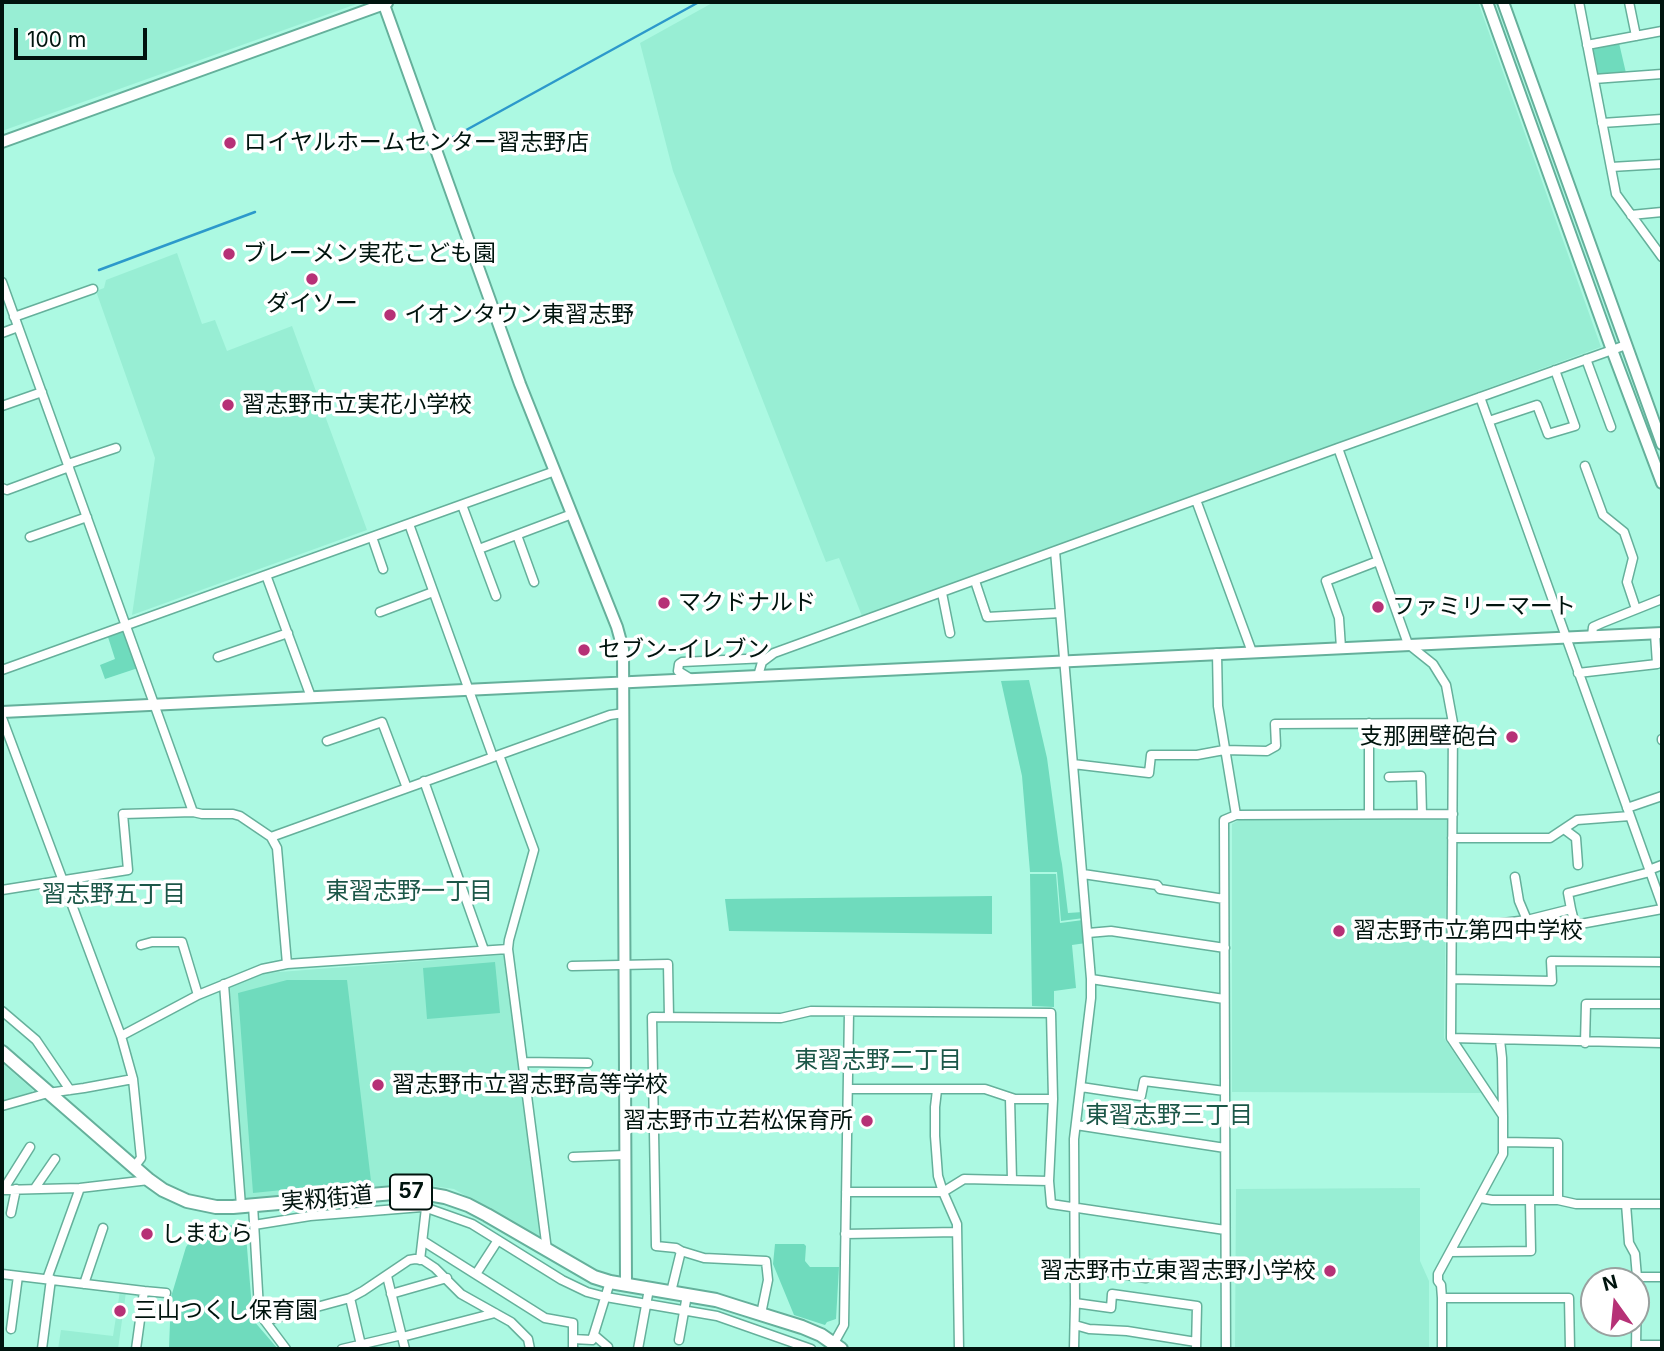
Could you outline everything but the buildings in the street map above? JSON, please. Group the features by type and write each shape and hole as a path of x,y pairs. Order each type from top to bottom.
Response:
{"main road":[{"name":"実籾街道","path":"2,1052 149,1180 174,1196 216,1207 405,1192 431,1194 468,1205 581,1271 610,1282 716,1300 802,1327 837,1346"}],"street":[{"path":"1487,2 1612,350 1658,455 1662,482"},
{"path":"1503,2 1662,444"},
{"path":"1579,2 1616,194 1662,257"},
{"path":"1629,2 1636,36"},
{"path":"2,142 385,3 516,372 623,649 625,1284"},
{"path":"1587,45 1662,31"},
{"path":"1594,79 1662,74"},
{"path":"1602,123 1662,119"},
{"path":"1611,167 1662,164"},
{"path":"1631,215 1662,212"},
{"path":"2,282 193,812"},
{"path":"14,317 93,289"},
{"path":"2,333 18,327"},
{"path":"758,676 762,662 774,653 1626,345"},
{"path":"1586,359 1611,427"},
{"path":"1489,422 1537,405 1548,434 1575,426 1555,370"},
{"path":"2,406 42,392"},
{"path":"1480,397 1578,673 1628,812 1649,871 1662,907 1575,925 1568,893 1649,871 1662,865"},
{"path":"2,488 7,490 116,448"},
{"path":"1338,448 1408,644 1433,664 1446,685 1453,723 1451,1038 1503,1116"},
{"path":"1585,466 1603,515 1625,532 1633,558 1627,582 1636,609"},
{"path":"2,670 555,471"},
{"path":"1196,499 1252,652"},
{"path":"462,505 496,596"},
{"path":"479,549 572,514"},
{"path":"30,537 87,517"},
{"path":"408,524 468,691 534,850 508,948 547,1250"},
{"path":"517,535 534,582"},
{"path":"372,537 383,569"},
{"path":"1055,551 1091,979 1074,1139 1074,1349"},
{"path":"1341,648 1339,618 1326,581 1378,561"},
{"path":"266,575 311,697"},
{"path":"975,580 987,617 1060,614"},
{"path":"380,612 433,592"},
{"path":"942,593 950,633"},
{"path":"1592,636 1593,628 1662,599"},
{"path":"218,657 288,633"},
{"path":"2,712 1659,633 1657,664 1578,673"},
{"path":"1217,653 1218,706 1236,815"},
{"path":"692,679 678,671 678,664 767,658"},
{"path":"271,837 610,715 624,713"},
{"path":"2,719 121,1036 133,1079 141,1158 134,1167"},
{"path":"327,741 382,722 407,788"},
{"path":"1369,723 1369,814"},
{"path":"1073,764 1149,773 1151,755 1197,755 1224,750 1267,751 1276,746 1275,724 1453,723"},
{"path":"1389,777 1421,776 1422,814"},
{"path":"424,781 484,950"},
{"path":"1452,838 1550,838 1577,820 1628,812 1662,796"},
{"path":"2,890 128,870 123,814 233,814 271,837 278,848 287,964"},
{"path":"1226,1349 1224,820 1236,815 1453,814"},
{"path":"1564,829 1576,838 1577,865"},
{"path":"1083,874 1224,899"},
{"path":"1515,877 1519,901 1527,920"},
{"path":"1453,927 1527,920 1571,909"},
{"path":"1088,933 1111,931 1225,948"},
{"path":"141,944 182,942 198,995"},
{"path":"121,1036 198,995 262,969 287,964 508,948"},
{"path":"1452,979 1552,981 1551,961 1662,962"},
{"path":"572,966 668,964 668,1017"},
{"path":"1091,979 1224,999"},
{"path":"224,984 247,1206 254,1225 259,1309 286,1349"},
{"path":"1585,1043 1586,1004 1662,1004"},
{"path":"2,1011 36,1040 70,1090"},
{"path":"761,1314 768,1280 766,1261 704,1258 676,1248 656,1246 652,1017 781,1018 811,1011 1051,1013 1051,1204 1226,1230"},
{"path":"837,1346 844,1325 849,1012"},
{"path":"1451,1038 1662,1043"},
{"path":"1442,1349 1442,1298 1438,1274 1503,1154 1500,1040"},
{"path":"523,1062 588,1063"},
{"path":"2,1106 48,1093 133,1079"},
{"path":"1081,1087 1141,1096 1144,1081 1225,1091"},
{"path":"848,1089 985,1090 1015,1099 1053,1099"},
{"path":"937,1090 935,1136 938,1176 957,1232 959,1349"},
{"path":"1010,1098 1012,1180"},
{"path":"1076,1125 1225,1148"},
{"path":"1503,1142 1558,1143 1558,1200"},
{"path":"2,1190 30,1147"},
{"path":"573,1157 625,1155"},
{"path":"35,1188 55,1160"},
{"path":"2,1190 80,1188 149,1180"},
{"path":"846,1192 943,1192 964,1180 1049,1181"},
{"path":"42,1349 49,1279 80,1188"},
{"path":"11,1213 16,1189"},
{"path":"1480,1198 1558,1200 1576,1204 1662,1204"},
{"path":"1450,1252 1531,1251 1530,1200"},
{"path":"1626,1204 1629,1242 1635,1254 1636,1267"},
{"path":"254,1225 310,1216 426,1208 472,1224 562,1280 587,1292 730,1320 811,1349"},
{"path":"421,1260 426,1208"},
{"path":"84,1284 103,1228"},
{"path":"845,1234 957,1232"},
{"path":"476,1274 498,1240"},
{"path":"423,1241 545,1318 573,1323 573,1349"},
{"path":"671,1293 681,1251"},
{"path":"265,1321 349,1298 409,1260 421,1260 447,1278 461,1294 511,1322 528,1339 530,1349"},
{"path":"1075,1267 1146,1278 1148,1264 1226,1277"},
{"path":"2,1274 166,1293"},
{"path":"12,1329 18,1276"},
{"path":"387,1276 405,1349"},
{"path":"391,1294 447,1278"},
{"path":"573,1339 592,1340 610,1282"},
{"path":"638,1349 649,1289"},
{"path":"136,1349 144,1291"},
{"path":"1075,1303 1111,1308 1112,1294 1197,1306 1196,1346 1126,1331 1088,1329 1075,1325"},
{"path":"679,1340 687,1295"},
{"path":"349,1298 361,1345"},
{"path":"1442,1298 1570,1298 1570,1349"},
{"path":"342,1349 495,1313"},
{"path":"594,1335 608,1349"},
{"path":"1636,1347 1662,1345"}],"shaded area":[{"path":"2,2 362,2 2,131"},
{"path":"714,2 1478,2 1601,347 862,616 839,558 826,562 673,171 640,43"},
{"path":"1619,43 1626,73 1597,73 1594,48"},
{"name":"習志野市立実花小学校","path":"177,253 202,324 215,320 227,351 292,326 367,530 132,615 155,458 96,291 104,288 106,280"},
{"path":"123,632 138,668 105,679 100,665 115,659 108,637"},
{"path":"1029,680 1047,758 1068,913 1083,912 1084,918 1061,921 1057,872 1030,872 1022,776 1001,681"},
{"name":"習志野市立第四中学校","path":"1447,819 1444,1038 1481,1093 1232,1092 1232,824 1239,820"},
{"path":"1030,874 1056,874 1060,923 1083,920 1086,943 1072,945 1076,988 1054,991 1054,1007 1032,1006"},
{"path":"992,896 992,934 729,931 725,899"},
{"name":"習志野市立習志野高等学校","path":"504,955 540,1239 454,1189 411,1183 246,1200 231,985 266,973"},
{"path":"495,962 500,1013 427,1019 423,968"},
{"path":"287,980 347,980 371,1181 253,1193 238,993"},
{"path":"2,1063 33,1090 31,1094 2,1102"},
{"name":"習志野市立東習志野小学校","path":"1420,1188 1420,1261 1429,1281 1429,1349 1235,1349 1236,1189"},
{"path":"245,1223 253,1320 278,1349 170,1349 171,1297 186,1247 198,1231"},
{"path":"775,1244 804,1244 805,1261 810,1267 839,1267 836,1319 825,1325 794,1315 773,1264"},
{"name":"三山つくし保育園","path":"120,1291 126,1292 118,1349 58,1349 61,1330 113,1336"}],"waterway":[{"path":"448,140 699,2"},
{"path":"99,270 255,212"}],"place":[{"name":"ロイヤルホームセンター習志野店","path":"230,143"},
{"name":"ブレーメン実花こども園","path":"229,254"},
{"name":"ダイソー","path":"312,279"},
{"name":"イオンタウン東習志野","path":"390,315"},
{"name":"習志野市立実花小学校","path":"228,405"},
{"name":"マクドナルド","path":"664,603"},
{"name":"ファミリーマート","path":"1378,607"},
{"name":"セブン-イレブン","path":"584,650"},
{"name":"支那囲壁砲台","path":"1512,737"},
{"name":"習志野市立第四中学校","path":"1339,931"},
{"name":"習志野市立習志野高等学校","path":"378,1085"},
{"name":"習志野市立若松保育所","path":"867,1121"},
{"name":"しまむら","path":"147,1234"},
{"name":"習志野市立東習志野小学校","path":"1330,1271"},
{"name":"三山つくし保育園","path":"120,1311"}],"district":[{"name":"東習志野一丁目","path":"409,892"},
{"name":"習志野五丁目","path":"114,895"},
{"name":"東習志野二丁目","path":"878,1061"},
{"name":"東習志野三丁目","path":"1169,1116"}]}
